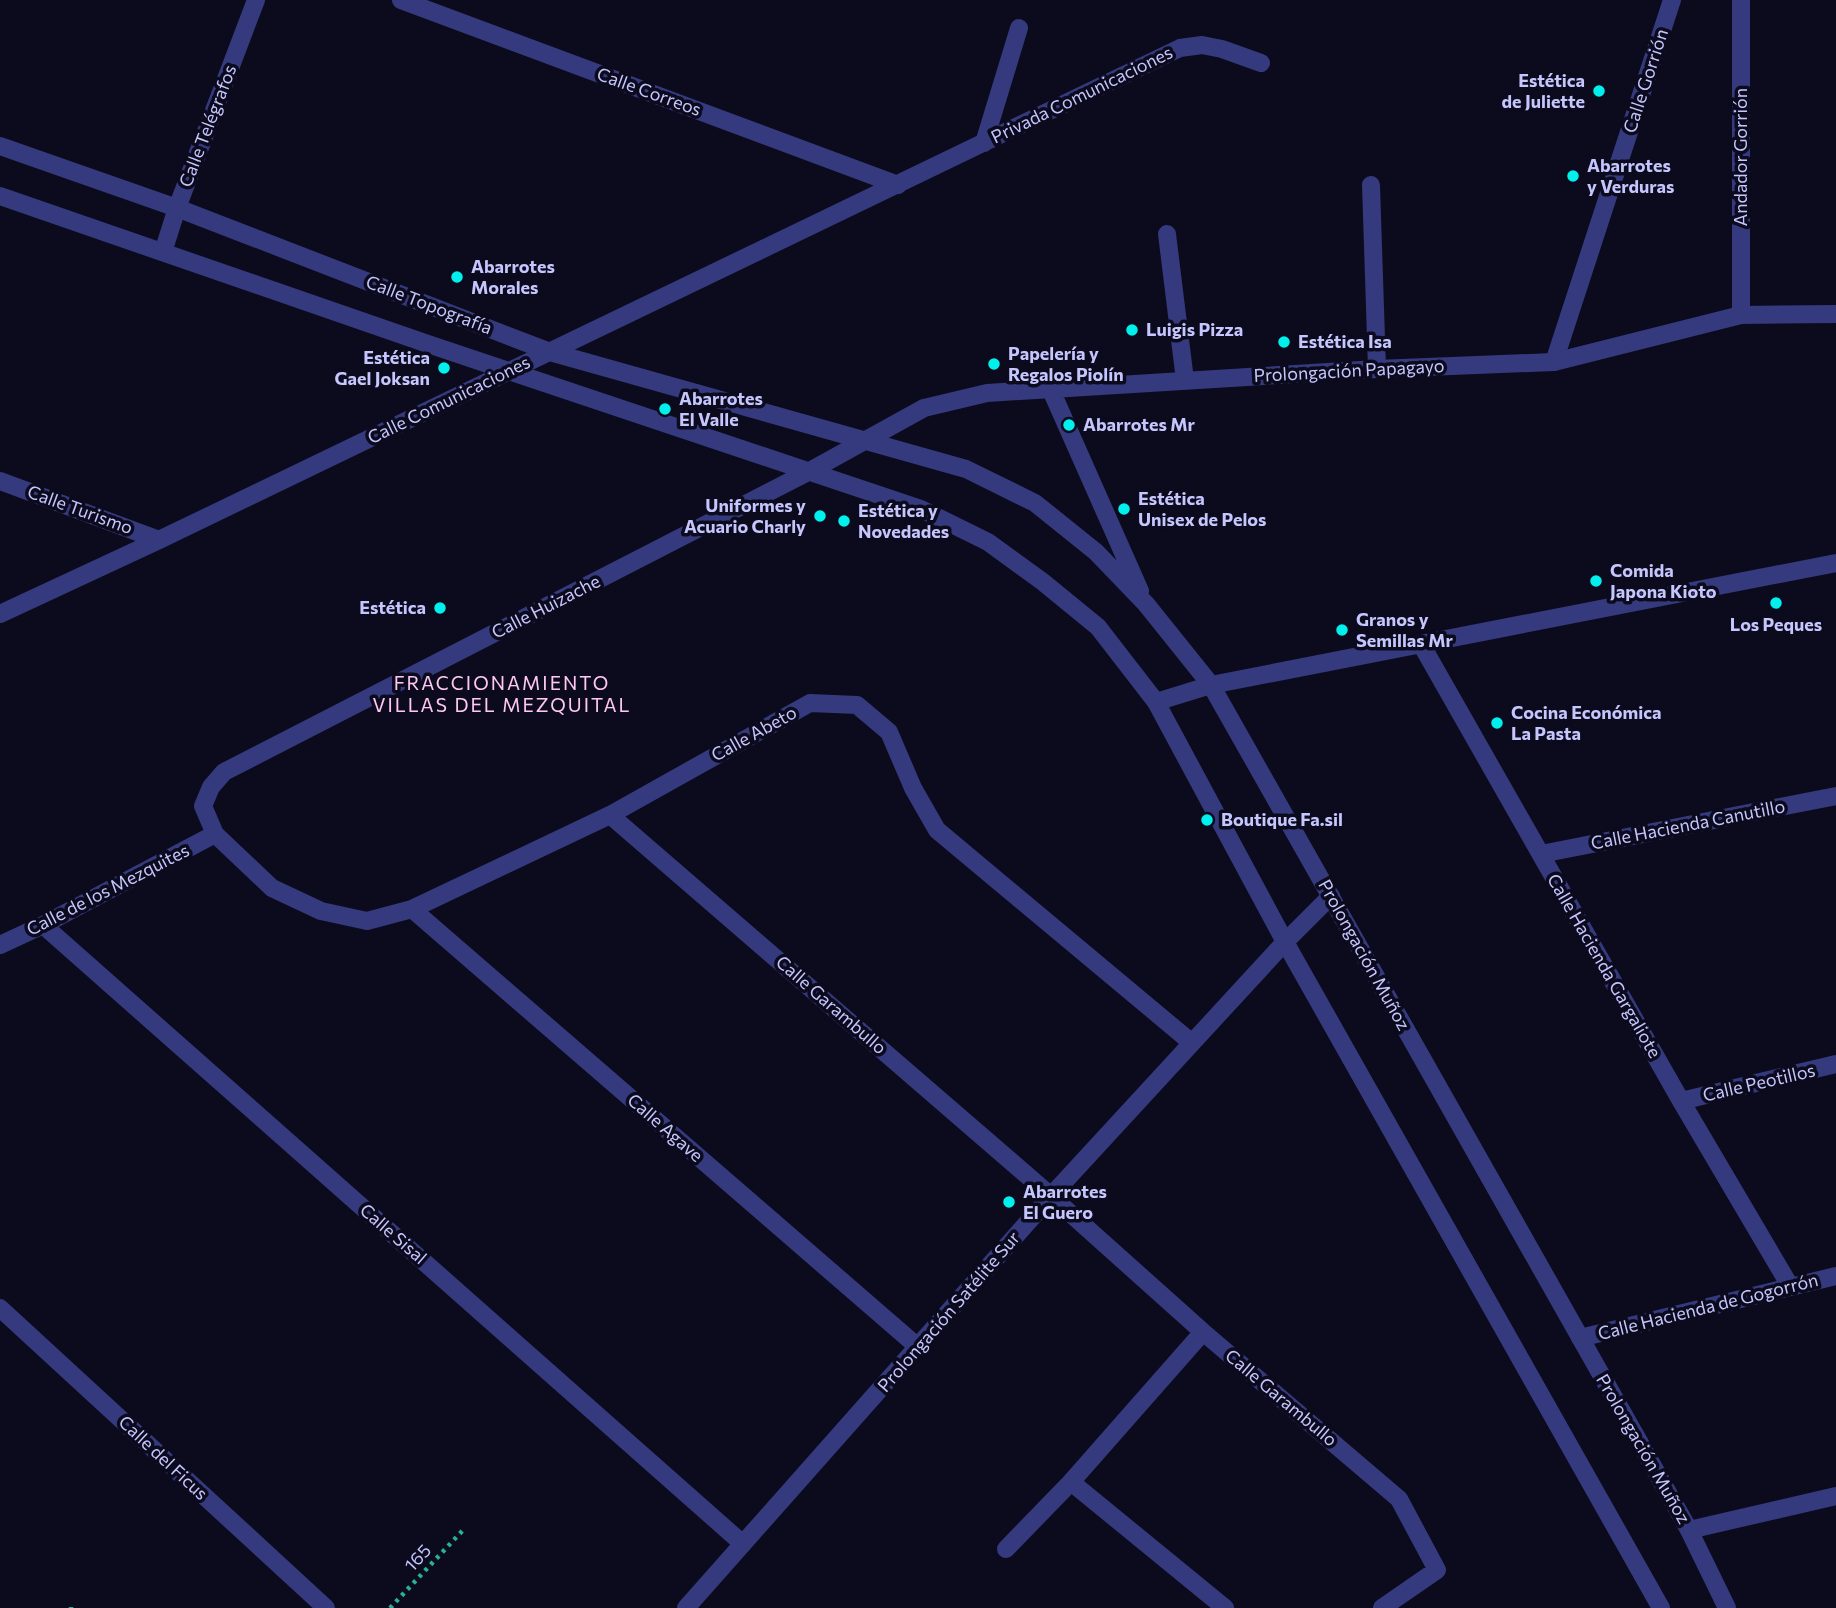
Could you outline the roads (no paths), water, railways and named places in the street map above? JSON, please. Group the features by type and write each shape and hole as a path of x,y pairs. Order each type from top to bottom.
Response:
{"street":[{"name":"Calle Telégrafos","path":"163,252 256,0"},
{"name":"Calle Correos","path":"401,0 898,185"},
{"name":"Calle Gorrión","path":"1555,362 1672,0"},
{"name":"Andador Gorrión","path":"1741,0 1741,315"},
{"name":"Privada Comunicaciones","path":"984,143 1020,28"},
{"name":"Privada Comunicaciones","path":"898,185 1180,48 1202,46 1222,49 1261,63"},
{"name":"Calle Topografía","path":"0,146 177,208 550,352 866,439"},
{"name":"Calle Comunicaciones","path":"0,614 898,185"},
{"path":"1371,185 1377,369"},
{"name":"Calle Topografía","path":"0,196 810,471"},
{"path":"1167,234 1185,380"},
{"name":"Prolongación Papagayo","path":"866,439 924,408 987,393 1377,369 1555,362 1741,315 1836,314"},
{"path":"1051,390 1146,604"},
{"name":"Calle Huizache","path":"215,834 203,806 211,787 224,772 810,471 866,439"},
{"name":"Prolongación Muñoz","path":"866,439 966,469 1035,503 1096,552 1146,604 1212,685 1689,1530 1727,1608"},
{"path":"810,471 921,509 988,542 1043,582 1098,628 1156,702 1285,942 1661,1608"},
{"name":"Calle Turismo","path":"0,481 159,540"},
{"path":"1156,702 1212,685 1836,563"},
{"name":"Calle Hacienda Gargaliote","path":"1421,644 1681,1101 1790,1286"},
{"name":"Calle Abeto","path":"215,834 272,888 321,911 367,921 412,909 610,815 810,703 857,705 889,732 913,788 937,830 1192,1043"},
{"name":"Calle Hacienda Canutillo","path":"1541,855 1836,796"},
{"name":"Calle Garambullo","path":"610,815 1051,1196 1203,1332 1399,1499 1437,1570 1382,1608"},
{"name":"Calle de los Mezquites","path":"0,945 215,834"},
{"name":"Prolongación Satélite Sur","path":"686,1608 1051,1196 1285,942 1331,896"},
{"name":"Calle Agave","path":"412,909 918,1347"},
{"name":"Calle Sisal","path":"43,925 743,1544"},
{"name":"Calle Peotillos","path":"1681,1101 1836,1064"},
{"name":"Calle Hacienda de Gogorrón","path":"1580,1338 1836,1276"},
{"name":"Calle del Ficus","path":"0,1308 326,1608"},
{"path":"1006,1549 1071,1482 1203,1332"},
{"path":"1071,1482 1225,1608"},
{"path":"1689,1530 1836,1496"}],"place":[{"name":"Estética de Juliette","path":"1599,91"},
{"name":"Abarrotes y Verduras","path":"1573,176"},
{"name":"Abarrotes Morales","path":"457,277"},
{"name":"Luigis Pizza","path":"1132,330"},
{"name":"Estética Isa","path":"1284,342"},
{"name":"Papelería y Regalos Piolín","path":"994,364"},
{"name":"Estética Gael Joksan","path":"444,368"},
{"name":"Abarrotes El Valle","path":"665,409"},
{"name":"Abarrotes Mr","path":"1069,425"},
{"name":"Estética Unisex de Pelos","path":"1124,509"},
{"name":"Uniformes y Acuario Charly","path":"820,516"},
{"name":"Estética y Novedades","path":"844,521"},
{"name":"Comida Japona Kioto","path":"1596,581"},
{"name":"Los Peques","path":"1776,603"},
{"name":"Estética","path":"440,608"},
{"name":"Granos y Semillas Mr","path":"1342,630"},
{"name":"Cocina Económica La Pasta","path":"1497,723"},
{"name":"Boutique Fa.sil","path":"1207,820"},
{"name":"Abarrotes El Guero","path":"1009,1202"}],"district":[{"name":"FRACCIONAMIENTO VILLAS DEL MEZQUITAL","path":"502,694"}]}
